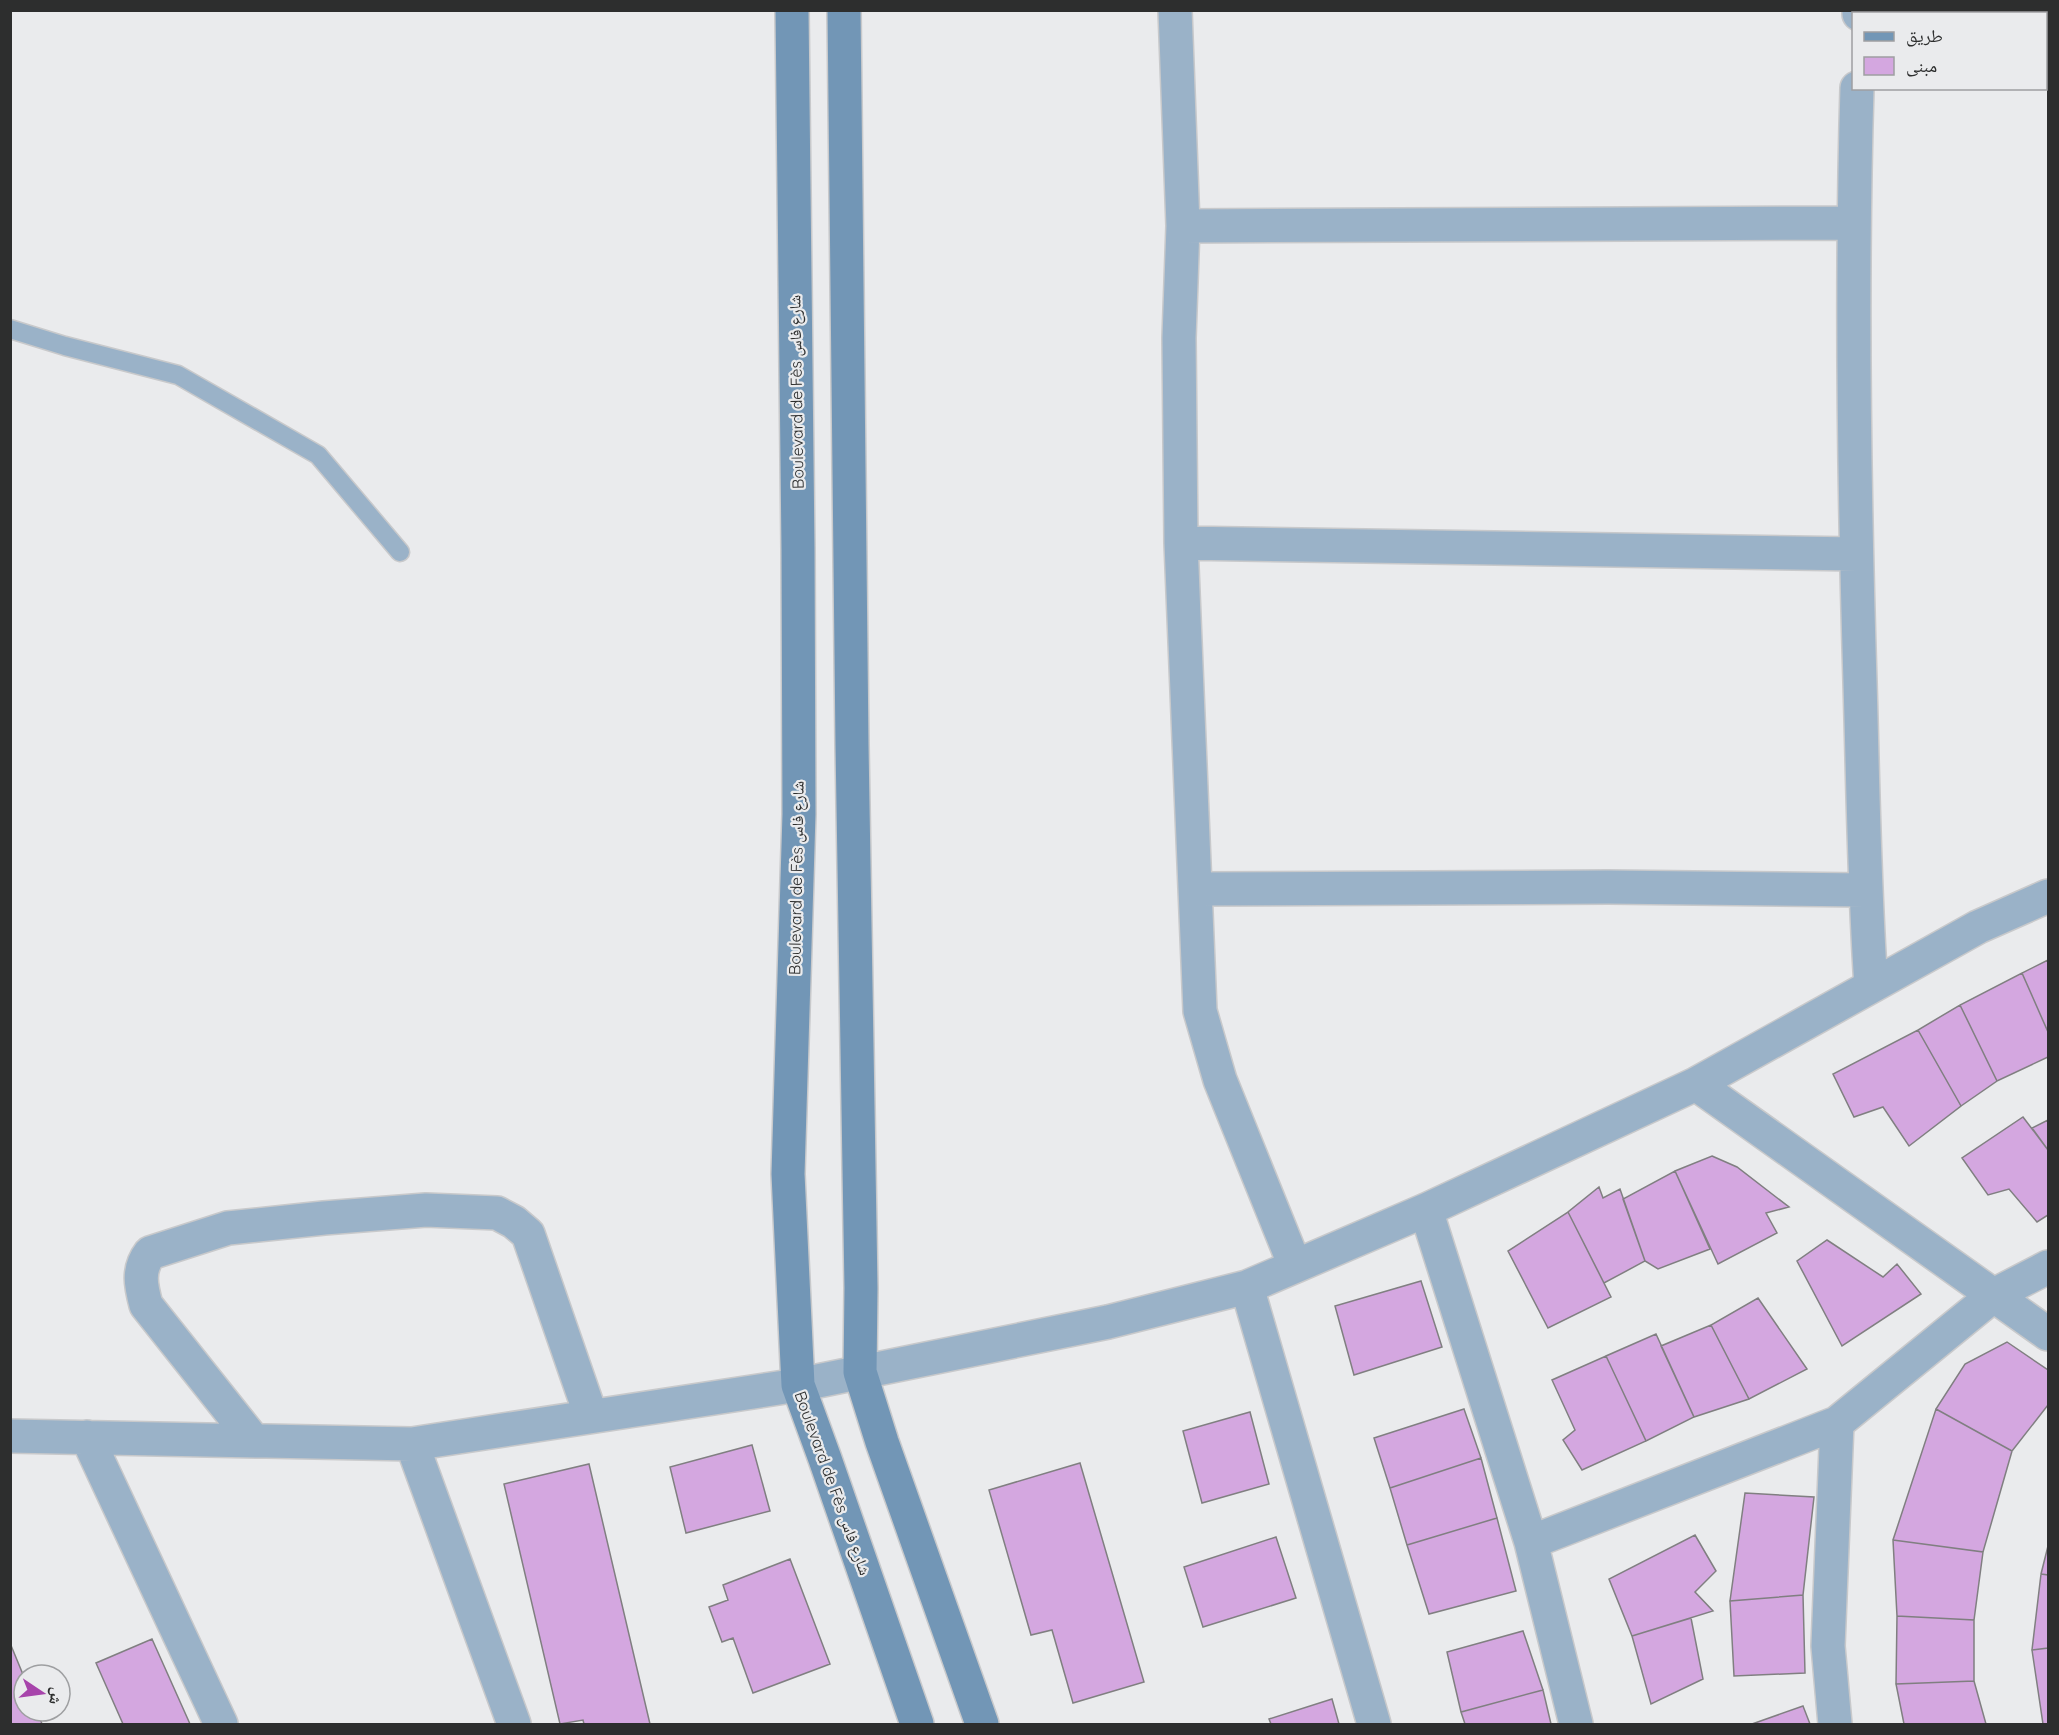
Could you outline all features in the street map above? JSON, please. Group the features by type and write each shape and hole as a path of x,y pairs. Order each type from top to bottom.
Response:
{"main road":[{"name":"Boulevard de Fès شارع فاس","path":"792,10 799,814 788,1174 798,1384 917,1725"},
{"path":"844,10 861,1288 860,1372 882,1442 982,1725"}],"street":[{"path":"1175,10 1183,226 1179,338 1181,543 1200,1011 1220,1080 1295,1266"},
{"path":"1857,90 1853,224 1856,554 1864,890 1871,986"},
{"path":"1183,226 1853,224"},
{"path":"1181,543 1856,554"},
{"path":"1195,889 1608,886 1864,890"},
{"path":"10,1436 412,1444 798,1384 1108,1322 1247,1287 1426,1210 1696,1084 1978,927 2049,896"},
{"path":"1696,1084 2049,1334"},
{"path":"254,1441 147,1305 140,1282 143,1262 150,1253 228,1228 426,1210 497,1214 514,1222 528,1234 591,1416"},
{"path":"1426,1210 1531,1542 1576,1725"},
{"path":"1531,1542 1838,1424 1994,1295 2049,1267"},
{"path":"1247,1287 1374,1725"},
{"path":"1835,1725 1828,1647 1838,1424"},
{"path":"87,1437 221,1725"},
{"path":"412,1444 514,1725"}],"lane":[{"path":"10,329 177,375 308,449 318,455 400,552"}],"building":[{"path":"2048,960 2048,1032 2022,973"},
{"path":"2022,973 2048,1032 2048,1057 1997,1081 1960,1005"},
{"path":"1960,1005 1997,1081 1961,1106 1918,1030"},
{"path":"1918,1030 1961,1106 1909,1146 1883,1107 1854,1117 1833,1074"},
{"path":"2023,1117 2048,1150 2048,1215 2037,1222 2009,1189 1988,1195 1962,1158"},
{"path":"2048,1120 2048,1150 2032,1128"},
{"path":"1712,1156 1737,1167 1789,1207 1766,1213 1777,1233 1718,1264 1675,1171"},
{"path":"1675,1171 1710,1249 1658,1269 1645,1261 1623,1199"},
{"path":"1599,1187 1603,1198 1620,1189 1645,1261 1604,1283 1568,1212"},
{"path":"1568,1212 1611,1297 1548,1328 1508,1251"},
{"path":"1827,1240 1883,1277 1897,1264 1921,1294 1842,1346 1797,1261"},
{"path":"1421,1281 1442,1347 1354,1375 1335,1306"},
{"path":"1758,1298 1807,1369 1749,1399 1711,1325"},
{"path":"1711,1325 1749,1399 1694,1417 1661,1346"},
{"path":"1656,1334 1694,1417 1646,1441 1606,1356"},
{"path":"2007,1342 2048,1370 2048,1405 2012,1451 1936,1409 1965,1364"},
{"path":"1606,1356 1646,1441 1582,1470 1563,1440 1575,1430 1552,1380"},
{"path":"1464,1409 1481,1458 1390,1488 1374,1438"},
{"path":"1936,1409 2012,1451 1983,1552 1893,1540"},
{"path":"1250,1412 1269,1484 1202,1503 1183,1431"},
{"path":"752,1445 770,1511 686,1533 670,1467"},
{"path":"1481,1458 1497,1518 1407,1545 1390,1488"},
{"path":"1080,1463 1144,1682 1073,1703 1052,1630 1031,1635 989,1490"},
{"path":"589,1464 650,1724 584,1724 583,1720 560,1724 504,1484"},
{"path":"1745,1493 1814,1497 1803,1595 1730,1601"},
{"path":"1497,1518 1516,1591 1429,1614 1407,1545"},
{"path":"1695,1535 1716,1571 1695,1592 1713,1611 1632,1636 1609,1579"},
{"path":"1276,1537 1296,1598 1203,1627 1184,1567"},
{"path":"1893,1540 1983,1552 1974,1620 1897,1616"},
{"path":"2048,1546 2048,1575 2041,1574"},
{"path":"790,1559 830,1664 753,1693 733,1638 722,1642 709,1607 728,1600 723,1585"},
{"path":"2041,1574 2048,1575 2048,1648 2032,1650"},
{"path":"1803,1595 1805,1673 1734,1676 1730,1601"},
{"path":"1897,1616 1974,1620 1974,1681 1896,1684"},
{"path":"1691,1618 1703,1679 1651,1704 1632,1636"},
{"path":"1523,1631 1543,1690 1461,1712 1447,1652"},
{"path":"152,1639 190,1724 123,1724 96,1663"},
{"path":"10,1643 18,1663 12,1663 12,1723 42,1724 10,1724"},
{"path":"2048,1648 2048,1724 2043,1724 2032,1650"},
{"path":"1974,1681 1986,1724 1904,1724 1896,1684"},
{"path":"1543,1690 1551,1724 1465,1724 1461,1712"},
{"path":"1332,1699 1339,1724 1271,1724 1269,1719"},
{"path":"1803,1706 1810,1724 1752,1724"}]}
